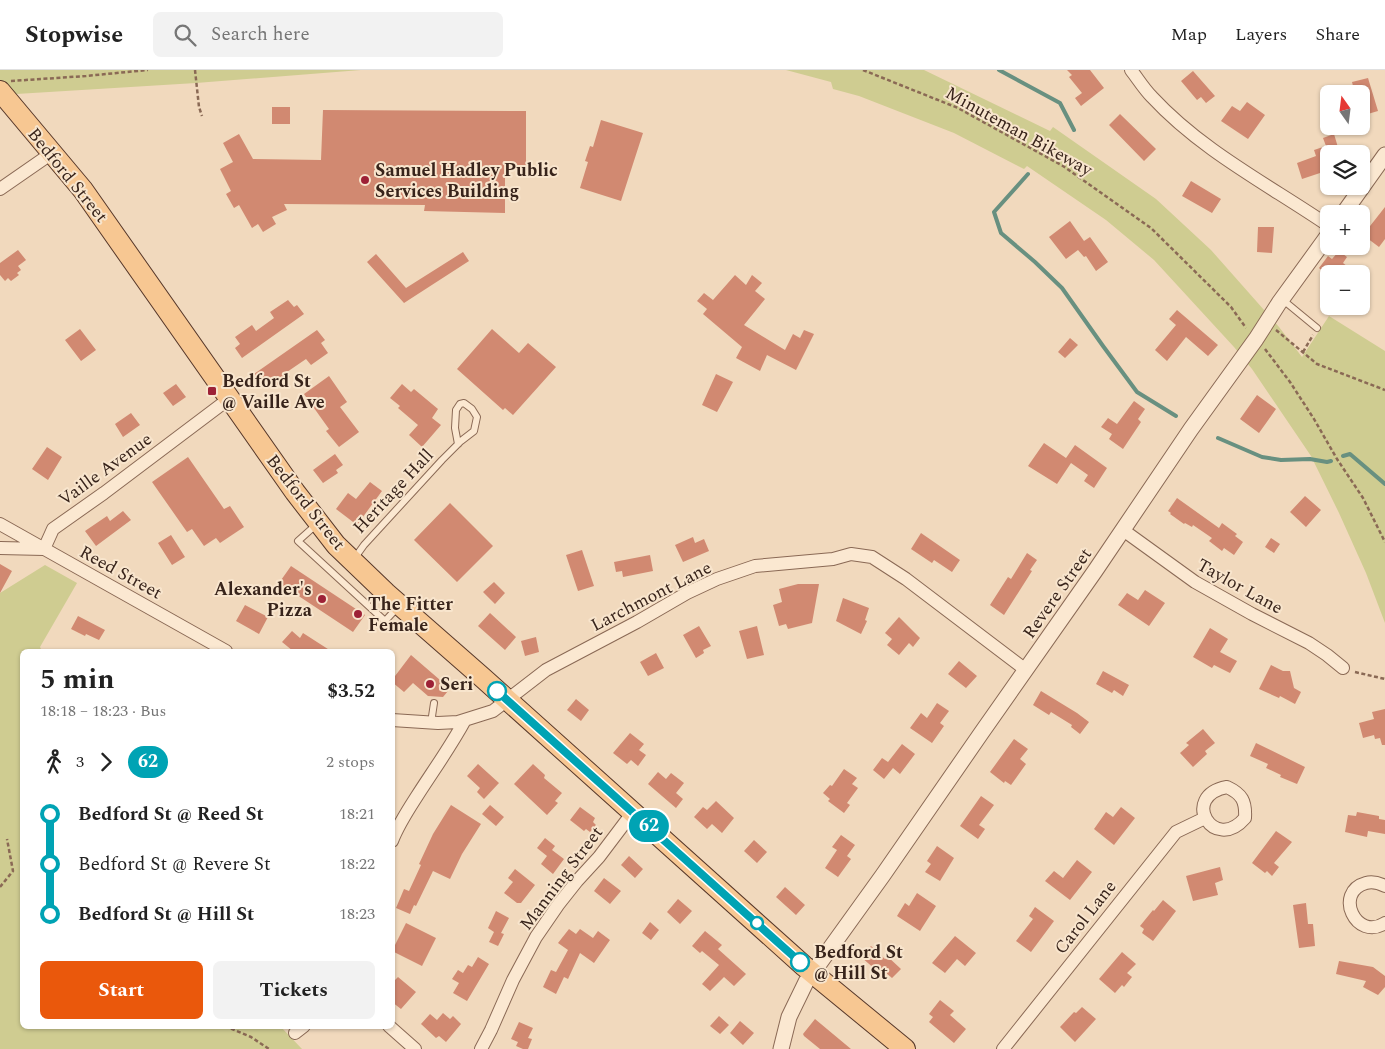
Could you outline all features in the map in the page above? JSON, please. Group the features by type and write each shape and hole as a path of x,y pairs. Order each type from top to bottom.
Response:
{"main road":[{"name":"Bedford Street","path":"3,86 52,153 83,190 295,492 336,545 400,605 813,973 905,1049"}],"street":[{"path":"1131,70 1152,97 1206,146 1320,220"},
{"path":"0,189 52,153"},
{"path":"1349,205 1385,155"},
{"name":"Revere Street","path":"781,1049 789,1017 806,982 883,875 1095,571 1198,419 1320,246"},
{"name":"Vaille Avenue","path":"44,549 53,529 230,398"},
{"name":"Reed Street","path":"0,524 219,649"},
{"name":"Taylor Lane","path":"1123,530 1195,582 1252,614 1309,642 1343,668"},
{"path":"0,548 44,549"},
{"name":"Larchmont Lane","path":"508,700 546,670 687,593 717,580 755,566 793,561 833,559 851,554 872,557 906,579 1026,670"},
{"path":"395,720 431,723 458,722 493,711 508,700"},
{"path":"395,833 465,720"},
{"name":"Manning Street","path":"481,1049 513,980 536,937 558,905 599,857 632,812"},
{"name":"Carol Lane","path":"1003,1049 1176,832 1205,818"},
{"path":"1385,886 1376,882 1365,883 1355,890 1350,902 1352,915 1362,925 1375,927 1385,923"},
{"path":"393,1029 415,1049"}],"lane":[{"path":"1282,299 1317,328"},
{"name":"Heritage Hall","path":"353,560 364,545 442,460 474,431 478,417 464,403 460,404 456,410 455,428 458,444"},
{"path":"319,522 298,542 385,621 400,605"},
{"path":"431,723 434,703"}],"path":[{"path":"3,86 148,70"},
{"path":"195,70 199,107 202,116"},
{"name":"Minuteman Bikeway","path":"863,70 958,108 1063,166 1151,228 1231,307 1290,382 1363,498 1385,542"},
{"path":"1303,352 1317,328"},
{"path":"1275,329 1317,364 1385,390"},
{"path":"1343,668 1385,679"},
{"path":"0,887 13,870 7,839"},
{"path":"233,1029 251,1036 269,1049"}],"shaded area":[{"path":"0,70 361,70 196,83 0,95"},
{"path":"786,70 924,70 1050,131 1053,127 1156,199 1211,250 1279,327 1302,357 1329,316 1385,351 1385,623 1366,573 1311,456 1252,369 1154,260 1106,220 1027,166 1024,169 954,133 859,96 833,89 831,82"},
{"path":"45,565 77,583 40,647 41,649 20,649 20,1029 283,1029 302,1049 0,1049 0,593"}],"building":[{"path":"1067,70 1090,70 1104,88 1081,106 1075,98 1082,93 1069,77 1072,75"},
{"path":"1193,71 1215,96 1206,103 1201,97 1197,100 1181,81"},
{"path":"1368,78 1378,111 1370,113 1370,85 1353,85 1352,82"},
{"path":"1247,102 1265,115 1248,139 1221,121 1232,106 1240,111"},
{"path":"272,107 290,107 290,124 272,124"},
{"name":"Samuel Hadley Public Services Building","path":"323,110 526,111 526,168 505,168 505,213 424,211 425,205 284,204 287,210 272,217 276,224 263,232 258,224 252,228 239,205 234,208 226,194 231,191 220,169 233,162 223,143 239,134 253,159 321,160"},
{"path":"1120,114 1156,149 1144,161 1109,125"},
{"path":"601,120 643,133 621,201 580,188 588,162 585,161 590,146 593,147"},
{"path":"1334,135 1337,145 1326,145 1323,138"},
{"path":"1320,148 1320,173 1302,179 1297,163 1316,156 1314,150"},
{"path":"1191,181 1221,199 1212,213 1182,196"},
{"path":"1385,207 1385,239 1379,247 1370,240 1370,226"},
{"path":"1070,221 1084,241 1090,237 1108,262 1096,271 1086,256 1084,257 1078,250 1066,259 1049,237"},
{"path":"1258,227 1274,227 1272,253 1257,252"},
{"path":"18,250 26,260 18,266 21,270 17,273 19,275 11,281 8,278 5,281 0,275 0,263"},
{"path":"463,252 469,261 404,303 367,262 376,254 406,288"},
{"path":"1336,255 1344,255 1347,257 1343,263 1346,265 1321,265 1328,256 1332,259"},
{"path":"735,275 746,285 752,275 762,283 755,291 765,299 744,325 785,350 793,334 800,338 804,330 814,334 796,370 767,355 760,371 736,358 742,347 703,314 707,309 697,301 704,293 713,300"},
{"path":"288,300 294,307 297,305 304,314 242,358 235,348 240,344 235,337 252,325 256,331 274,318 270,312"},
{"path":"1177,310 1218,345 1208,356 1186,337 1167,361 1155,350 1176,325 1169,319"},
{"path":"80,329 96,350 81,361 65,340"},
{"path":"492,329 519,353 528,343 556,367 513,415 505,408 503,410 457,369"},
{"path":"317,330 325,340 321,343 328,353 311,365 306,359 287,372 290,377 273,389 268,381 261,386 254,374"},
{"path":"1070,338 1078,345 1065,358 1058,352"},
{"path":"716,374 733,382 717,412 702,405"},
{"path":"329,376 347,402 340,407 359,432 339,447 326,431 329,429 304,394"},
{"path":"176,384 186,397 173,406 163,393"},
{"path":"402,384 411,392 414,389 438,409 432,418 441,425 422,447 409,435 418,425 398,408 400,406 390,398"},
{"path":"1257,395 1276,409 1259,433 1240,419"},
{"path":"1134,401 1145,409 1138,419 1141,422 1123,449 1109,439 1112,434 1101,427 1108,418 1117,424"},
{"path":"131,413 140,425 123,437 115,424"},
{"path":"1044,443 1066,458 1075,445 1107,468 1094,488 1084,481 1088,475 1071,463 1057,484 1028,466"},
{"path":"47,447 62,457 48,480 32,469"},
{"path":"335,454 343,465 336,470 338,473 323,483 313,470"},
{"path":"188,457 224,509 230,506 244,527 220,543 216,538 204,546 192,529 187,532 152,482"},
{"path":"370,482 382,491 357,525 336,509 348,493 356,499"},
{"path":"1305,496 1321,510 1306,527 1290,512"},
{"path":"1177,498 1219,528 1222,523 1237,534 1235,536 1243,542 1234,555 1224,548 1222,551 1209,541 1212,538 1193,525 1192,527 1184,524 1170,514 1168,511"},
{"path":"450,503 493,546 457,582 414,540"},
{"path":"123,511 131,520 96,546 85,531 107,516 110,521"},
{"path":"921,533 960,560 952,572 934,560 932,563 911,549"},
{"path":"171,535 185,557 172,565 158,543"},
{"path":"693,537 695,543 704,539 709,551 683,562 675,545"},
{"path":"1271,538 1280,544 1274,553 1265,547"},
{"path":"582,550 594,586 578,591 566,555"},
{"path":"1027,553 1037,560 1004,615 990,605 1008,577 1011,579"},
{"path":"650,555 653,571 623,577 622,571 616,572 614,562"},
{"path":"0,564 12,571 0,593"},
{"path":"291,566 365,615 353,632 279,583"},
{"path":"494,582 505,593 495,604 483,592"},
{"path":"798,584 819,584 812,623 788,629 786,624 779,626 773,605 782,602 779,589"},
{"path":"1145,590 1165,603 1149,626 1118,605 1127,593 1138,600"},
{"path":"843,598 869,608 865,620 867,621 861,634 836,621"},
{"path":"245,605 268,617 259,634 236,621"},
{"path":"490,613 516,637 505,650 478,626"},
{"path":"78,616 105,630 99,640 71,629"},
{"path":"899,617 920,638 913,647 909,643 899,655 887,645 892,639 885,633"},
{"path":"699,626 711,646 703,650 704,653 696,658 683,635"},
{"path":"757,626 764,655 747,659 739,631"},
{"path":"1210,628 1228,639 1220,652 1237,661 1230,673 1214,665 1212,668 1193,657"},
{"path":"292,631 300,638 303,633 328,649 291,649 282,642"},
{"path":"536,637 539,652 525,656 521,641"},
{"path":"656,653 664,668 648,676 640,662"},
{"path":"411,655 447,686 448,691 443,697 428,696 413,683 404,692 395,684 395,676"},
{"path":"959,661 977,676 966,688 948,674"},
{"path":"1271,665 1283,671 1290,671 1294,688 1301,692 1295,704 1280,696 1279,698 1259,689"},
{"path":"1103,671 1129,685 1123,696 1114,690 1112,693 1096,684"},
{"path":"1041,691 1089,722 1080,734 1071,727 1072,725 1051,712 1049,715 1033,705"},
{"path":"576,699 589,710 581,721 567,710"},
{"path":"937,703 949,711 940,723 944,726 932,743 910,728 921,713 927,718"},
{"path":"1385,709 1385,745 1382,745 1380,738 1375,739 1374,735 1363,738 1359,723 1374,719 1372,712"},
{"path":"1203,729 1215,743 1205,751 1207,754 1193,767 1180,753 1189,745 1186,743"},
{"path":"630,733 644,744 639,750 646,755 638,766 631,760 627,764 613,753"},
{"path":"1014,739 1028,749 1020,759 1026,764 1011,785 1005,781 1004,783 990,772"},
{"path":"1256,743 1305,767 1297,784 1280,777 1281,775 1266,768 1268,764 1250,756"},
{"path":"902,744 915,754 900,774 893,768 884,779 873,770 882,758 888,762"},
{"path":"478,764 499,783 484,799 477,792 480,788 467,776"},
{"path":"533,764 545,775 544,778 562,793 555,801 558,803 547,815 514,784"},
{"path":"844,769 857,778 852,784 858,788 847,803 850,805 844,813 828,801 830,799 823,793 830,785 832,786"},
{"path":"658,772 666,779 671,773 684,783 676,793 683,799 676,808 648,784"},
{"path":"981,796 994,805 979,825 985,829 978,839 960,826"},
{"path":"716,801 734,818 722,833 712,824 707,829 694,817 703,807 707,810"},
{"path":"451,805 481,824 462,854 450,879 433,871 416,906 414,905 410,914 396,908 404,889 409,891 433,834"},
{"path":"490,805 504,817 496,826 482,814"},
{"path":"580,807 595,818 593,822 596,825 590,832 586,829 584,831 570,820"},
{"path":"1121,807 1135,818 1114,845 1094,829 1106,812 1113,817"},
{"path":"1357,812 1379,816 1379,819 1385,820 1385,834 1368,831 1367,837 1345,832 1348,815 1356,816"},
{"path":"1276,831 1292,842 1274,863 1279,867 1272,876 1252,863"},
{"path":"841,835 855,845 847,856 851,859 838,877 825,868 837,850 832,847"},
{"path":"545,838 555,846 552,850 564,859 553,874 541,864 547,856 537,848"},
{"path":"754,840 767,852 757,863 744,851"},
{"path":"937,846 954,858 940,881 925,872 931,864 927,861"},
{"path":"629,856 643,869 635,878 621,865"},
{"path":"1077,860 1092,872 1070,900 1045,881 1054,871 1063,878"},
{"path":"1220,867 1223,880 1215,883 1218,895 1193,901 1186,876"},
{"path":"515,869 535,885 521,903 517,903 504,893 513,882 508,878"},
{"path":"604,878 621,891 610,904 594,891"},
{"path":"785,887 805,905 796,915 776,897"},
{"path":"917,893 936,906 920,931 897,916 905,903 909,906"},
{"path":"678,899 692,911 680,924 667,912"},
{"path":"1163,900 1176,911 1153,941 1142,933 1144,929 1140,926"},
{"path":"1306,903 1308,924 1313,924 1315,946 1299,948 1293,905"},
{"path":"1035,907 1054,921 1031,952 1016,941 1033,919 1029,916"},
{"path":"496,911 509,918 501,933 504,934 498,946 489,942 494,932 488,928"},
{"path":"650,922 659,930 651,940 642,933"},
{"path":"406,923 436,938 422,966 395,952 395,945"},
{"path":"569,929 576,934 580,929 593,938 598,931 610,940 594,963 580,953 568,979 564,977 556,994 543,987 551,970 556,972 568,950 558,943"},
{"path":"705,931 722,945 718,949 746,974 734,986 724,977 710,991 702,984 719,965 702,951 700,953 692,946"},
{"path":"955,936 976,953 965,966 957,959 945,973 932,963"},
{"path":"871,946 885,959 887,956 901,969 892,978 879,967 876,970 861,957"},
{"path":"1122,952 1136,964 1127,973 1132,977 1124,987 1122,985 1115,993 1099,979"},
{"path":"478,957 489,964 467,1001 453,993 459,983 452,979 458,970 463,973 468,965 472,967"},
{"path":"1339,961 1373,967 1385,976 1385,987 1378,995 1363,987 1366,981 1336,974"},
{"path":"398,977 416,992 401,1009 395,1004 395,980"},
{"path":"940,1000 954,1011 950,1015 966,1029 954,1043 929,1022 933,1017 929,1014"},
{"path":"1082,1007 1096,1019 1075,1042 1060,1027 1074,1012 1076,1013"},
{"path":"443,1013 450,1019 453,1016 461,1024 446,1042 439,1036 436,1038 421,1024 430,1014 437,1020"},
{"path":"719,1016 729,1025 720,1034 710,1026"},
{"path":"815,1019 851,1049 820,1049 804,1036 803,1034"},
{"path":"740,1021 754,1033 743,1045 730,1033"},
{"path":"519,1022 533,1028 528,1038 532,1039 528,1049 516,1046 518,1042 511,1039"}],"waterway":[{"path":"999,70 1060,103 1074,130"},
{"path":"1028,174 994,212 1001,233 1062,288 1137,392 1176,416"},
{"path":"1218,438 1262,457 1281,460 1310,459 1331,461"},
{"path":"1343,456 1350,454 1385,484"}],"bus line":[{"name":"62","path":"497,691 800,962"}],"place":[{"name":"Samuel Hadley Public Services Building","path":"365,180"},
{"name":"Bedford St @ Vaille Ave","path":"212,391"},
{"name":"Alexander's Pizza","path":"322,599"},
{"name":"The Fitter Female","path":"358,614"},
{"name":"Seri","path":"430,684"},
{"name":"Bedford St @ Hill St","path":"800,962"}]}
